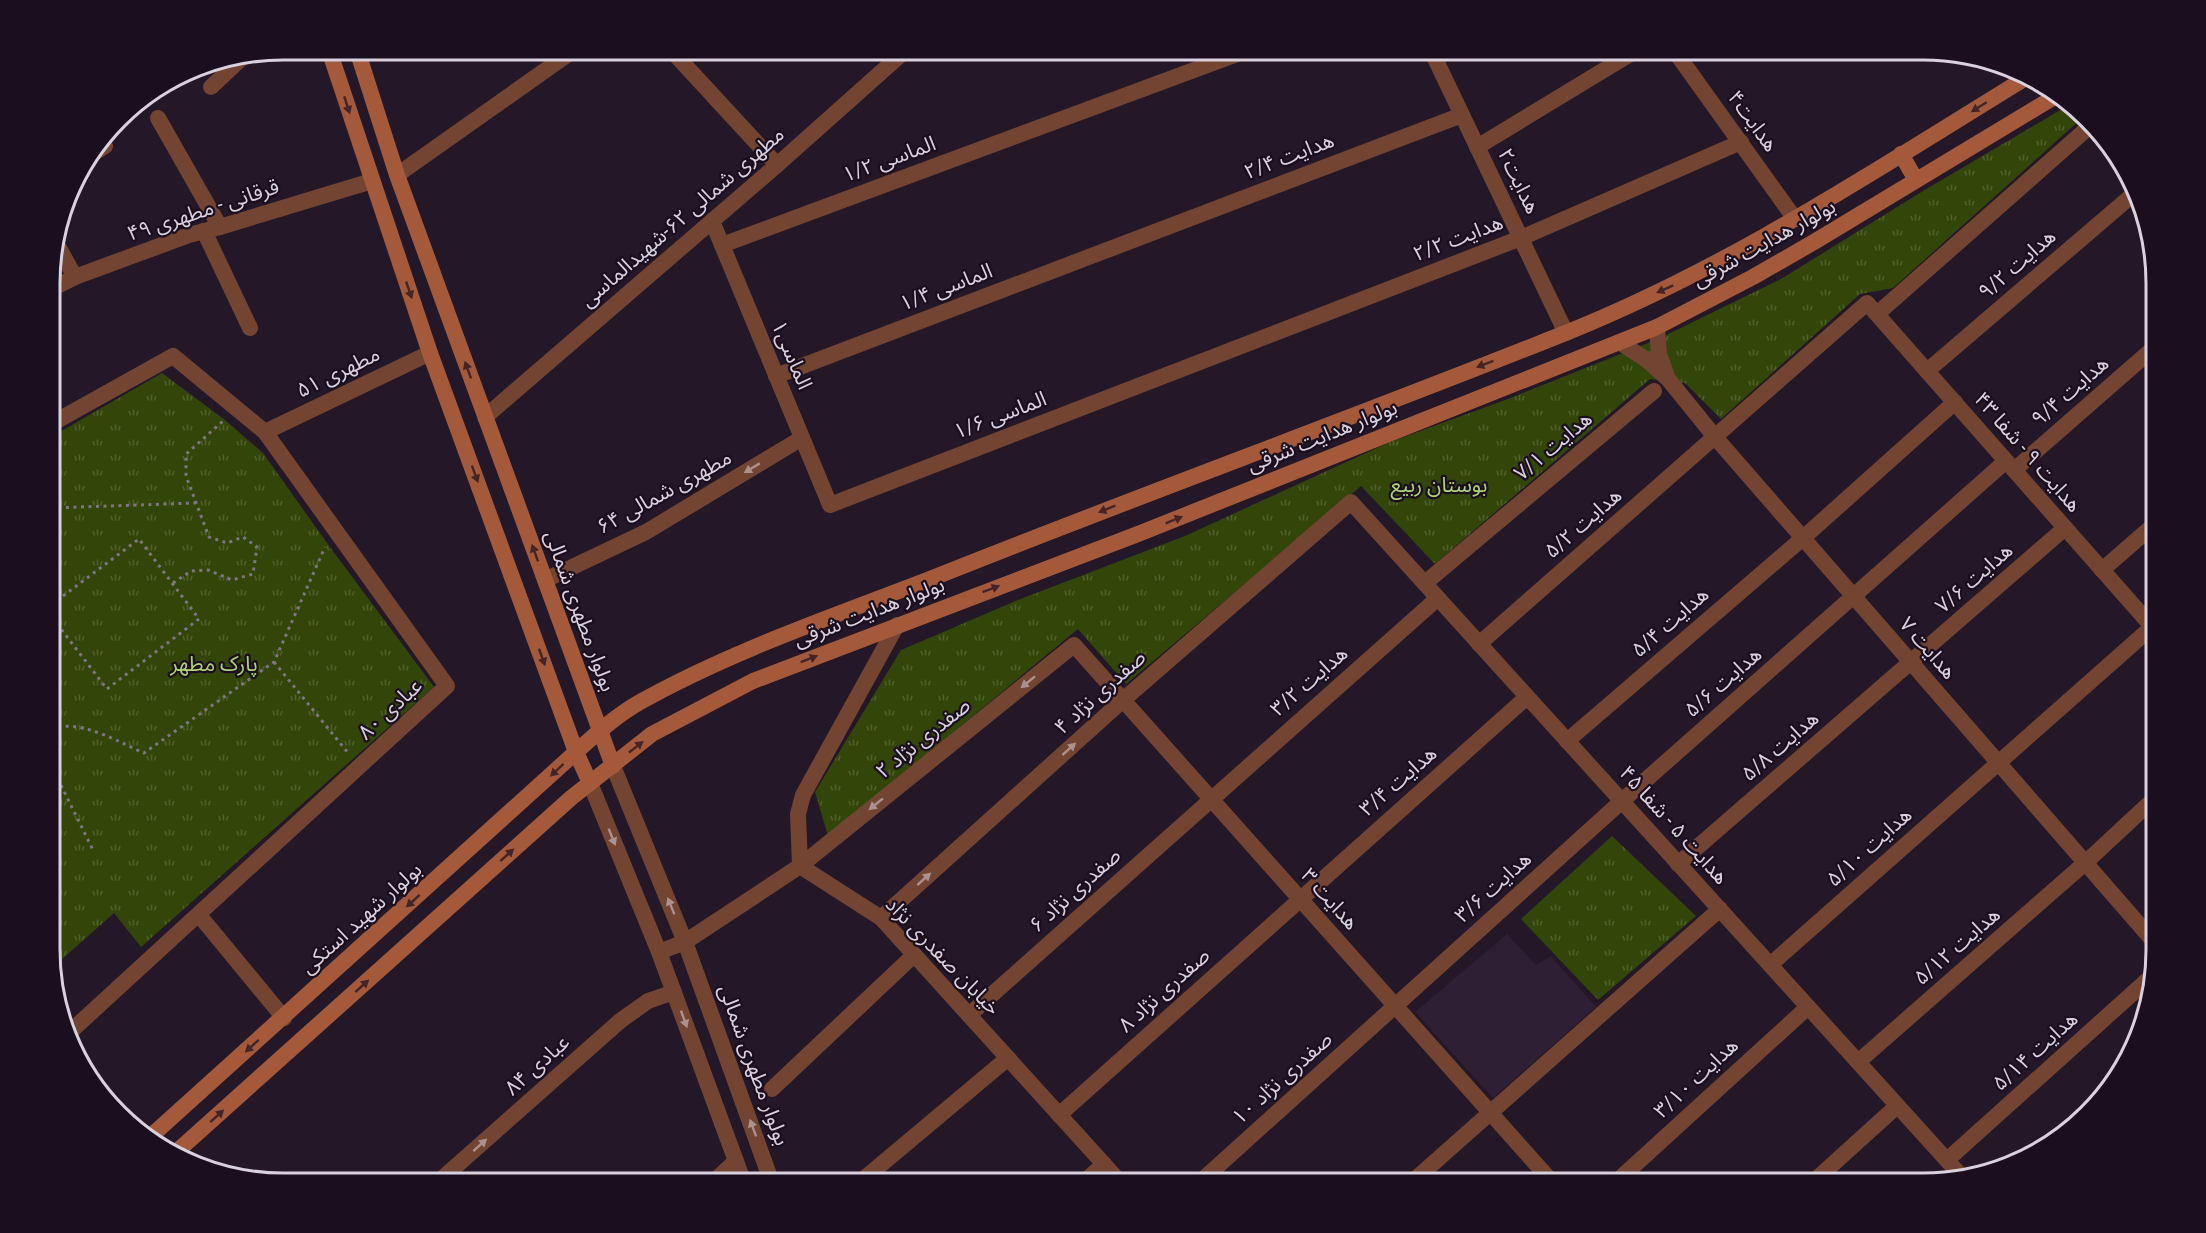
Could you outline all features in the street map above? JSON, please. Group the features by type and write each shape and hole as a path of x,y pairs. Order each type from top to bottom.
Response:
{"main road":[{"path":"181,1148 570,798 590,783 576,752 430,353 332,60"},
{"name":"بولوار مطهری شمالی","path":"360,60 398,175 613,766"},
{"name":"بولوار هدایت شرقی","path":"600,730 637,704 744,652 1125,501 1566,333 1682,282 1795,219 2019,82"},
{"name":"بولوار هدایت شرقی","path":"590,783 652,734 753,681 1138,534 1657,327 1753,277 2050,100"},
{"path":"1901,154 1916,180"},
{"name":"بولوار شهید استکی","path":"155,1132 600,730"}],"street":[{"path":"398,175 560,60"},
{"path":"680,60 777,165"},
{"name":"مطهری شمالی ۶۲-شهیدالماسی","path":"485,417 777,165 895,60"},
{"name":"الماسی ۱/۲","path":"722,245 1220,60"},
{"name":"هدایت۲","path":"1436,60 1566,333"},
{"path":"1477,147 1621,60"},
{"name":"هدایت۴","path":"1681,60 1795,219"},
{"path":"211,87 234,65"},
{"name":"هدایت ۲/۴","path":"1132,240 1462,115"},
{"path":"158,118 212,229 250,328"},
{"name":"هدایت ۵/۲","path":"1479,644 1716,437 2085,130"},
{"name":"هدایت ۲/۲","path":"1187,367 1521,238 1741,142"},
{"name":"قرقانی - مطهری ۴۹","path":"60,285 75,277 189,235 372,181"},
{"name":"هدایت ۹/۲","path":"1927,371 2129,198"},
{"name":"الماسی۱","path":"712,221 830,505"},
{"name":"الماسی ۱/۴","path":"776,376 1132,240"},
{"path":"62,254 75,277"},
{"name":"هدایت ۹ - شفا ۴۳","path":"1872,308 2146,620"},
{"name":"هدایت ۷","path":"1657,327 1659,354 1668,379"},
{"name":"هدایت ۷","path":"1619,342 1647,360 1668,379 2146,933"},
{"name":"مطهری ۵۱","path":"265,432 430,353"},
{"name":"هدایت ۹/۴","path":"1854,596 2146,354"},
{"name":"عبادی ۸۰","path":"60,419 173,356 265,432 447,686 74,1027"},
{"name":"الماسی ۱/۶","path":"830,505 1187,367"},
{"name":"هدایت ۷/۱","path":"1425,583 1654,391"},
{"name":"هدایت ۵/۴","path":"1567,741 1803,538 1955,402"},
{"name":"مطهری شمالی ۶۴","path":"545,580 646,532 802,438"},
{"name":"هدایت ۵ - شفا ۴۵","path":"1351,502 1956,1170"},
{"name":"صفدری نژاد ۴","path":"881,918 1123,700 1351,502"},
{"name":"هدایت ۷/۶","path":"1912,663 2065,528"},
{"path":"2102,570 2146,532"},
{"name":"هدایت ۵/۶","path":"1622,801 1854,596"},
{"name":"هدایت ۳/۲","path":"1211,799 1438,598"},
{"path":"800,866 798,814 803,795 897,625"},
{"name":"هدایت ۵/۱۰","path":"1770,965 1998,762 2146,636"},
{"name":"هدایت ۳","path":"1074,645 1544,1173"},
{"name":"صفدری نژاد ۲","path":"659,952 685,942 800,866 1074,645"},
{"name":"هدایت ۵/۸","path":"1678,864 1912,663"},
{"name":"هدایت ۳/۴","path":"1299,898 1527,697"},
{"name":"بولوار مطهری شمالی","path":"613,766 685,942 768,1173"},
{"path":"590,783 659,952 740,1173"},
{"name":"صفدری نژاد ۶","path":"969,1015 1211,799"},
{"name":"هدایت ۳/۶","path":"1395,1005 1622,801"},
{"name":"هدایت ۵/۱۲","path":"1858,1062 2085,863 2146,806"},
{"name":"خیابان صفدری نژاد","path":"800,866 881,918 1112,1173"},
{"name":"صفدری نژاد ۸","path":"1059,1114 1299,898"},
{"path":"1422,1173 1720,909"},
{"path":"199,915 284,1018"},
{"path":"772,1089 914,955"},
{"name":"هدایت ۵/۱۴","path":"1947,1160 2143,984"},
{"name":"عبادی ۸۴","path":"449,1173 620,1021 648,1001 674,992"},
{"name":"صفدری نژاد ۱۰","path":"1210,1173 1395,1005"},
{"name":"هدایت ۳/۱۰","path":"1626,1173 1808,1006"},
{"path":"871,1173 1008,1058"},
{"path":"1823,1173 1898,1106"},
{"path":"723,1173 736,1161"},
{"path":"1094,1173 1104,1164"}],"path":[{"path":"173,583 191,571 208,570 232,580 253,574 257,547 243,537 227,543 209,537 186,476 186,454 237,409"},
{"path":"60,508 196,503"},
{"path":"60,726 86,729 144,753 274,662 334,529"},
{"path":"60,598 139,539 199,619 107,689 60,628"},
{"path":"274,662 360,767"},
{"path":"60,783 93,850"}],"shaded area":[{"path":"1507,934 1536,965 1551,956 1596,1007 1493,1098 1415,1012"}],"green space":[{"name":"بوستان ربیع","path":"2062,109 2078,122 1893,288 1860,294 1721,419 1685,383 1650,379 1435,564 1361,486 1126,684 1078,629 828,836 815,792 901,650 1018,600 1185,536 1390,442 1508,399 1658,339 1781,279"},
{"name":"پارک مطهر","path":"162,373 225,420 263,453 434,687 141,947 114,913 60,961 60,950 60,432"},
{"path":"1612,836 1696,916 1598,1000 1521,919"}]}
